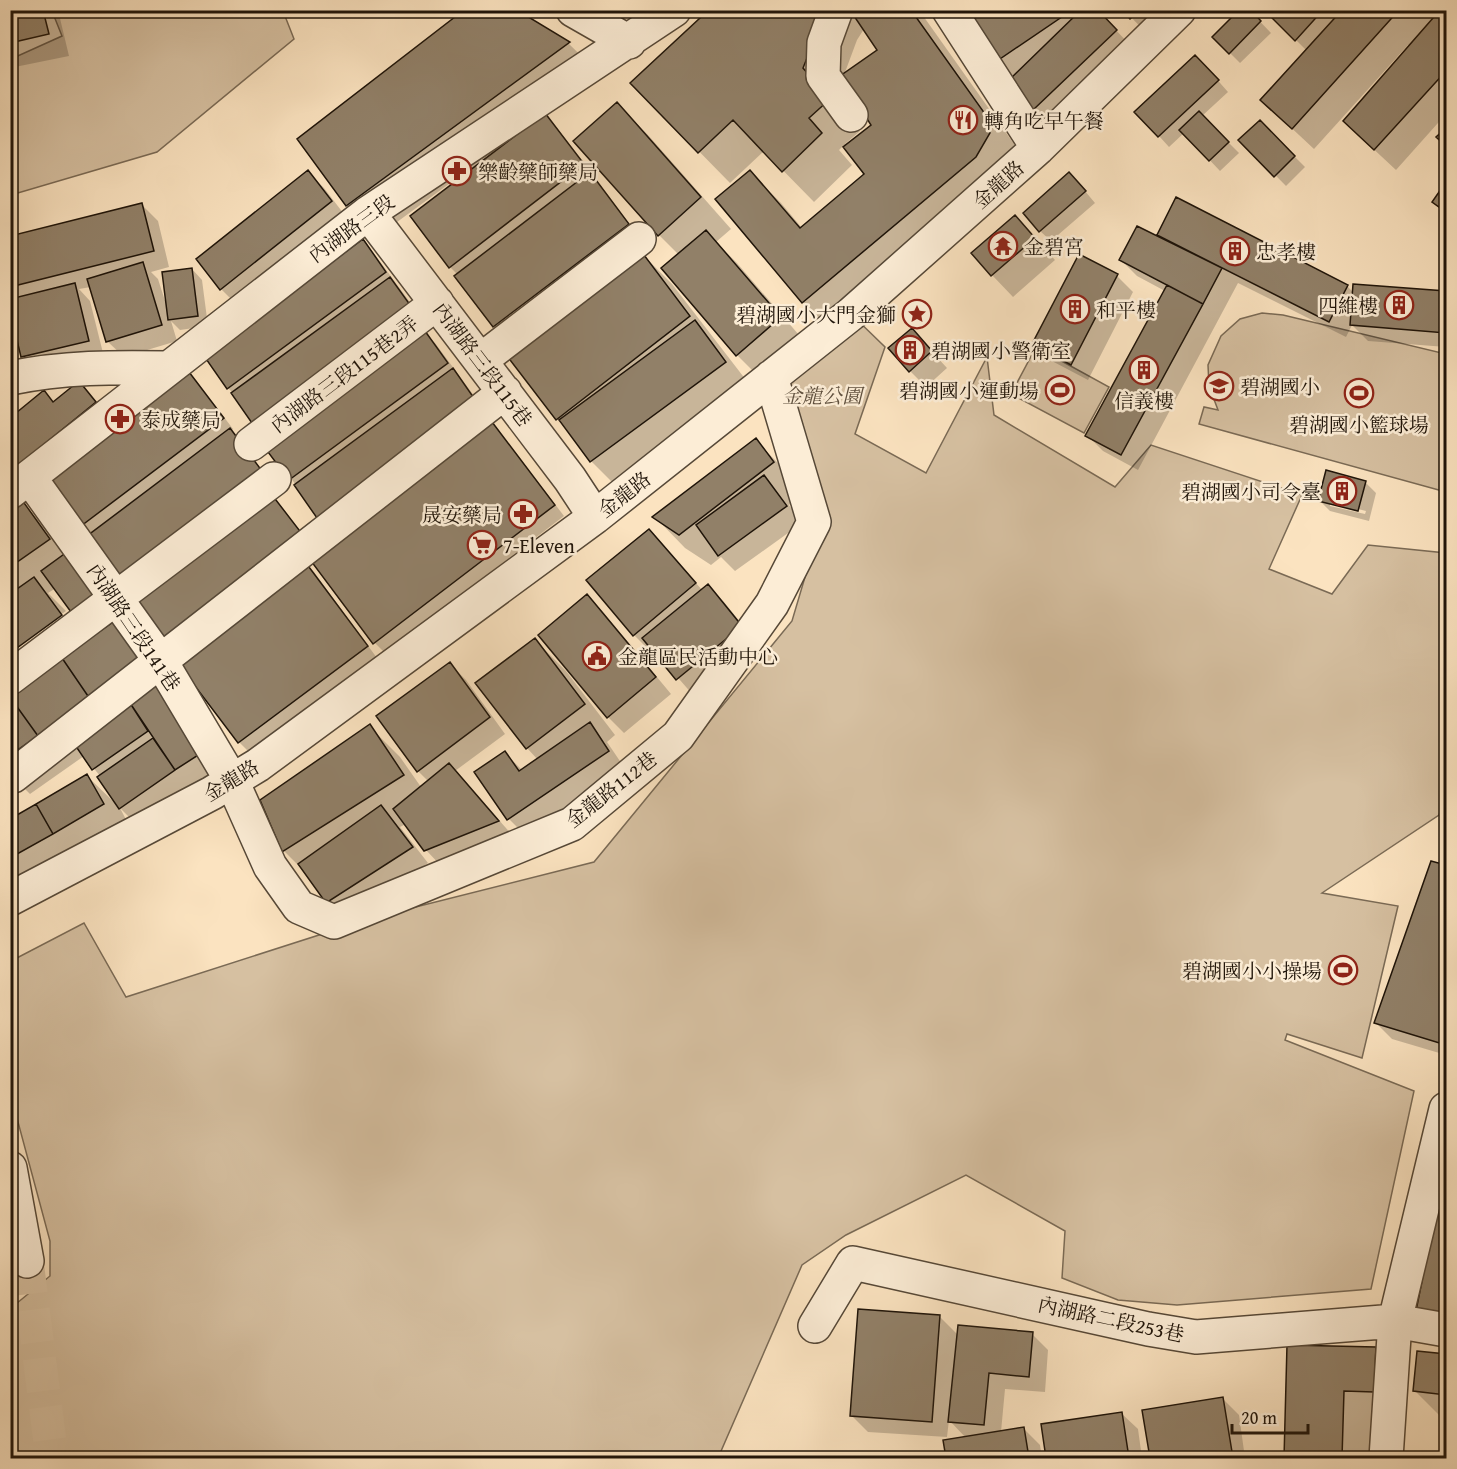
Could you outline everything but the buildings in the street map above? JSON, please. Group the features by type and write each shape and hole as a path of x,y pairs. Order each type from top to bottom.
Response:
{"street":[{"path":"573,10 628,42"},
{"path":"836,10 824,43 824,76 851,115"},
{"path":"949,10 1038,148"},
{"name":"金龍路","path":"10,899 258,765 595,517 851,314 1038,148 1179,10"},
{"name":"內湖路三段","path":"20,485 368,213 628,42 666,12"},
{"name":"內湖路三段115巷","path":"368,213 570,479 595,517"},
{"path":"481,360 639,239"},
{"name":"內湖路三段115巷2弄","path":"251,444 437,303"},
{"path":"10,378 47,371 114,367 168,369"},
{"name":"金龍路112巷","path":"232,781 270,866 298,907 334,922 572,824 678,736 772,604 814,522 771,377"},
{"path":"13,776 505,392"},
{"path":"10,678 274,479"},
{"name":"內湖路三段141巷","path":"20,485 115,598 160,660 232,781"},
{"path":"1386,1458 1395,1321 1446,1109"},
{"path":"12,1177 20,1245"},
{"name":"內湖路二段253巷","path":"815,1326 853,1263 1148,1329 1196,1337 1395,1321 1446,1330"}],"green space":[{"path":"52,11 283,11 294,39 157,152 11,195 11,59 62,36"},
{"path":"1262,313 1283,315 1446,354 1446,492 1199,424 1204,407 1218,410 1209,386 1208,365 1221,336 1240,319"},
{"name":"金龍公園","path":"851,314 885,347 855,434 926,473 987,357 994,415 1115,487 1151,445 1302,495 1269,569 1332,594 1368,545 1446,553 1446,795 1439,815 1322,893 1398,906 1362,1058 1287,1034 1285,1040 1414,1091 1371,1289 1177,1305 1118,1300 1062,1278 1065,1231 966,1175 846,1235 802,1265 718,1458 11,1458 11,1308 50,1276 50,1241 11,1096 11,961 84,923 126,997 372,918 594,862 792,621 824,513 771,377"},
{"name":"碧湖國小運動場","path":"1036,347 1109,387 1084,433 1011,394"}],"tunnel":[{"path":"27,1261 52,1458"}],"place":[{"name":"轉角吃早午餐","path":"963,120"},
{"name":"樂齡藥師藥局","path":"457,171"},
{"name":"金碧宮","path":"1003,246"},
{"name":"忠孝樓","path":"1235,251"},
{"name":"四維樓","path":"1399,305"},
{"name":"和平樓","path":"1075,309"},
{"name":"碧湖國小大門金獅","path":"917,314"},
{"name":"碧湖國小警衛室","path":"910,350"},
{"name":"信義樓","path":"1144,370"},
{"name":"碧湖國小","path":"1219,386"},
{"name":"碧湖國小運動場","path":"1060,390"},
{"name":"碧湖國小籃球場","path":"1359,393"},
{"name":"泰成藥局","path":"120,419"},
{"name":"碧湖國小司令臺","path":"1342,491"},
{"name":"晟安藥局","path":"523,514"},
{"name":"7-Eleven","path":"482,545"},
{"name":"金龍區民活動中心","path":"597,656"},
{"name":"碧湖國小小操場","path":"1343,970"}]}
